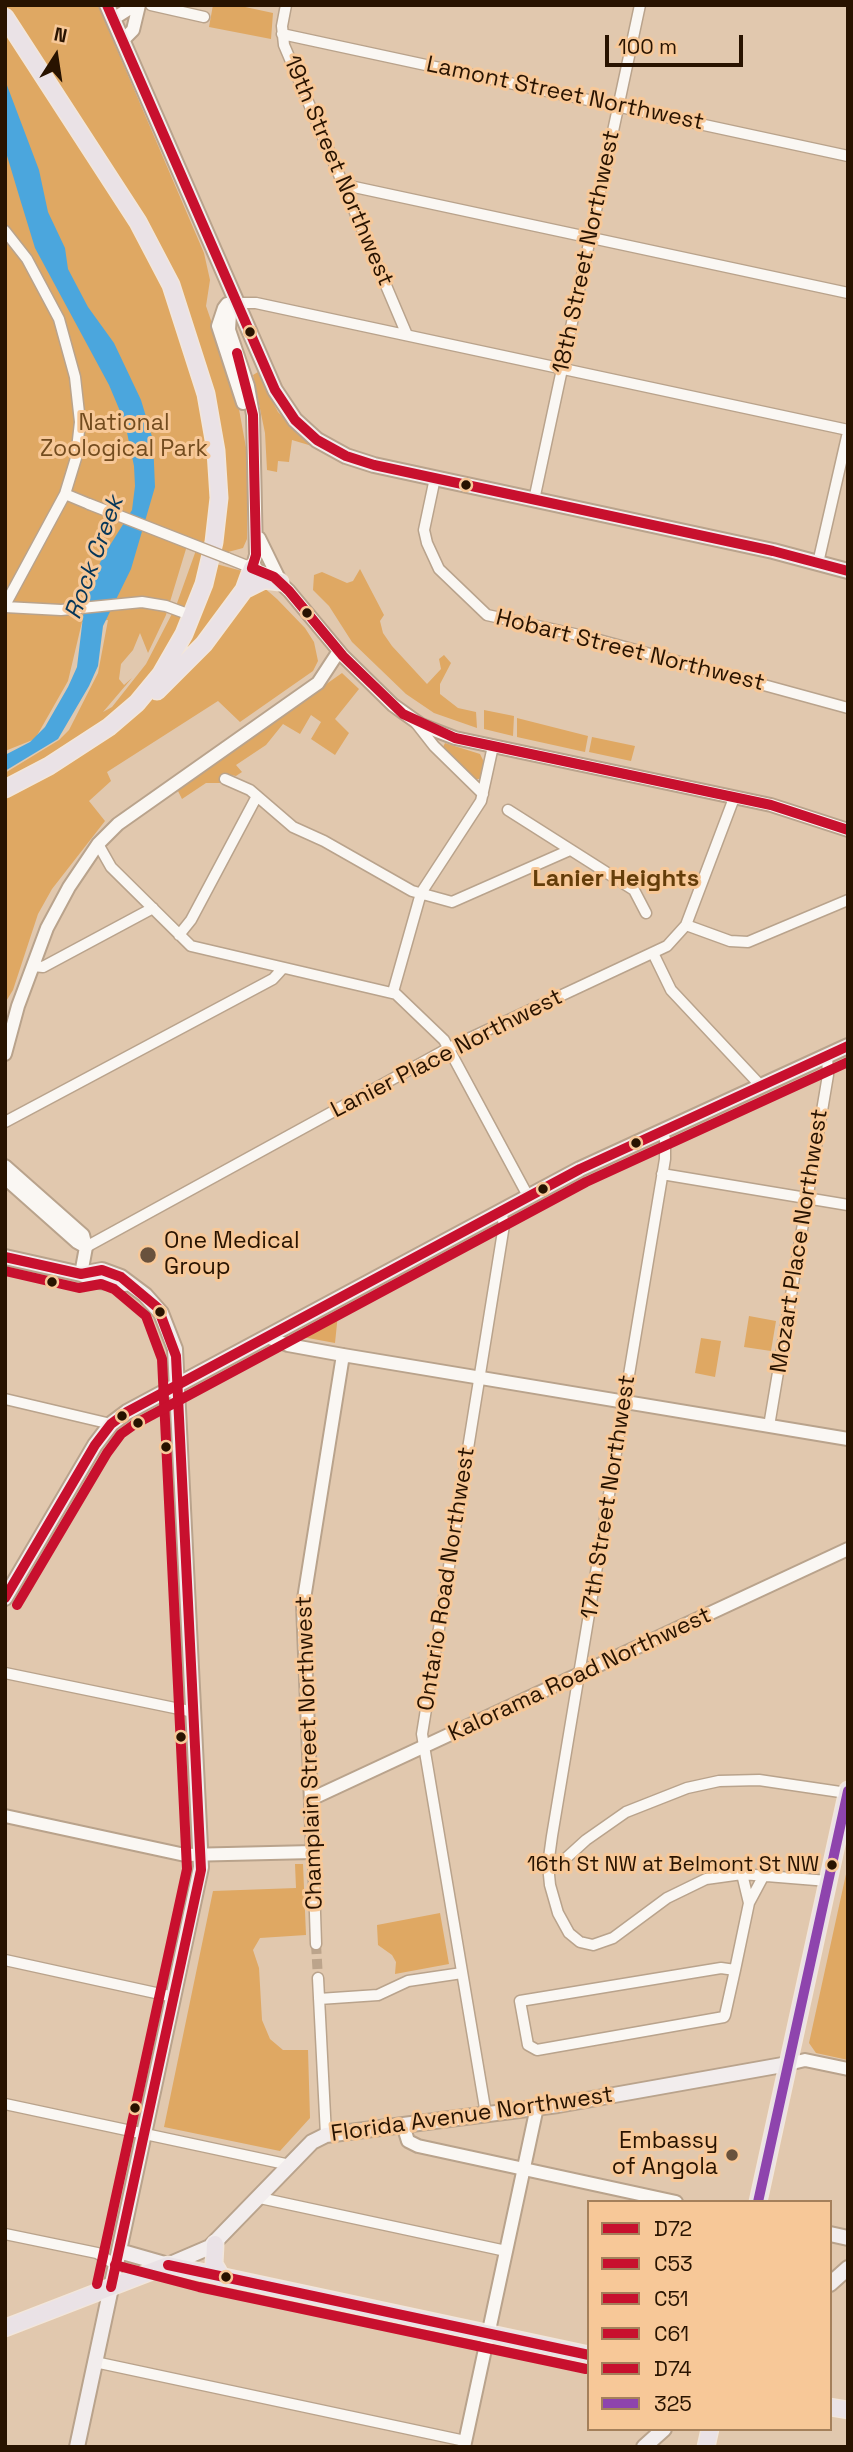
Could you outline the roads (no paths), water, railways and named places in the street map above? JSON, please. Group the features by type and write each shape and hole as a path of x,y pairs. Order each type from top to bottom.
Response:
{"main road":[{"path":"107,5 275,390 288,411 308,433 328,447 356,460 848,571"},
{"path":"5,17 145,233 171,285 193,348 213,428 219,498 211,561 193,616 160,674 118,720"},
{"path":"5,789 71,752 149,698 186,664 244,590 253,568"},
{"path":"244,590 264,580 280,582"},
{"path":"7,1593 95,1445 111,1424 138,1404 528,1196 660,1131 848,1046"},
{"path":"5,1257 81,1274 99,1281 126,1284 150,1298 164,1319 175,1349 178,1384 200,1876 77,2447"},
{"path":"758,2200 847,1791"},
{"name":"Florida Avenue Northwest","path":"5,2328 168,2266 215,2244 314,2140 326,2135 537,2107 788,2064"},
{"path":"215,2244 214,2260 222,2277"},
{"path":"117,2258 222,2277 587,2355"},
{"path":"832,2282 848,2268"},
{"path":"644,2447 662,2431"}],"street":[{"path":"113,19 137,5"},
{"path":"122,41 133,30 137,5"},
{"path":"151,5 204,17"},
{"name":"19th Street Northwest","path":"286,5 282,34 407,335"},
{"name":"18th Street Northwest","path":"534,500 640,5"},
{"name":"Lamont Street Northwest","path":"282,34 848,156"},
{"path":"345,185 848,293"},
{"path":"5,231 26,259 48,297 69,348 80,422 76,458 65,494 5,606 61,610 122,604 156,604 193,616"},
{"path":"253,568 256,555 252,434 242,393 218,326 227,304 237,303 256,303 848,431 818,563"},
{"name":"Hobart Street Northwest","path":"435,478 424,530 427,543 444,575 487,615 588,637 848,708"},
{"path":"65,494 253,568 280,582"},
{"path":"254,517 263,552 280,582 339,651 393,705 416,722 455,738 803,813 848,830"},
{"path":"6,1046 18,1006 57,908 98,844 118,824 318,683 339,651"},
{"path":"416,722 434,746 483,794"},
{"path":"393,992 421,893 483,794 493,746"},
{"path":"225,779 257,796 293,827 421,893 456,902 570,850"},
{"path":"179,935 191,920 257,796"},
{"name":"Lanier Place Northwest","path":"86,1247 449,1048 653,953 674,940 686,925 734,798"},
{"path":"508,810 634,890 646,914"},
{"path":"98,844 111,867 179,935 203,950 393,992 440,1035 449,1048 528,1196"},
{"path":"686,925 730,941 748,942 848,900"},
{"path":"33,966 43,967 153,908"},
{"path":"653,953 671,990 761,1086"},
{"path":"5,1122 273,979 283,968"},
{"path":"5,1026 18,1006"},
{"name":"Mozart Place Northwest","path":"769,1426 828,1075 827,1055"},
{"name":"17th Street Northwest","path":"660,1131 666,1148 548,1865 551,1892 561,1920 572,1936 589,1945 613,1938 667,1898 696,1882 722,1875 742,1874"},
{"path":"5,1166 83,1235 86,1247 81,1274"},
{"path":"662,1174 848,1205"},
{"path":"5,1178 86,1247"},
{"name":"Ontario Road Northwest","path":"486,2114 422,1734 504,1225 501,1210"},
{"path":"267,1337 288,1345 343,1355 848,1439"},
{"name":"Champlain Street Northwest","path":"316,1944 303,1598 343,1355"},
{"path":"5,1399 111,1424"},
{"name":"Kalorama Road Northwest","path":"311,1799 848,1549"},
{"path":"5,1673 194,1712"},
{"path":"548,1865 564,1860 591,1836 626,1812 687,1788 729,1780 759,1780 847,1791"},
{"path":"5,1816 200,1856 313,1852"},
{"path":"749,1903 742,1874 828,1881"},
{"path":"735,1970 721,1968 520,2001 528,2045 537,2050 724,2017 735,1970 749,1903 764,1875"},
{"path":"5,1960 174,1997"},
{"path":"319,1999 379,1995 408,1981 462,1973"},
{"path":"318,1978 326,2135"},
{"path":"788,2064 805,2060 848,2069"},
{"path":"5,2104 290,2165"},
{"path":"95,2362 464,2444 537,2107"},
{"path":"403,2125 408,2141 415,2145 666,2200"},
{"path":"260,2198 506,2251"},
{"path":"5,2234 117,2258"}],"water":[{"path":"5,80 39,170 48,212 65,248 68,269 88,307 114,343 141,400 153,440 155,487 131,569 103,626 98,666 89,686 58,739 5,771 5,755 30,742 45,727 68,687 77,667 85,600 102,558 132,510 135,486 134,466 125,423 109,385 35,248 5,149"}],"tunnel":[{"path":"316,1944 318,1978"}],"place":[{"name":"One Medical Group","path":"148,1255"},
{"name":"16th St NW at Belmont St NW","path":"832,1865"},
{"name":"Embassy of Angola","path":"732,2155"}],"district":[{"name":"Lanier Heights","path":"616,879"}],"park label":[{"name":"National Zoological Park","path":"124,437"}],"water label":[{"name":"Rock Creek","path":"95,558"}]}
